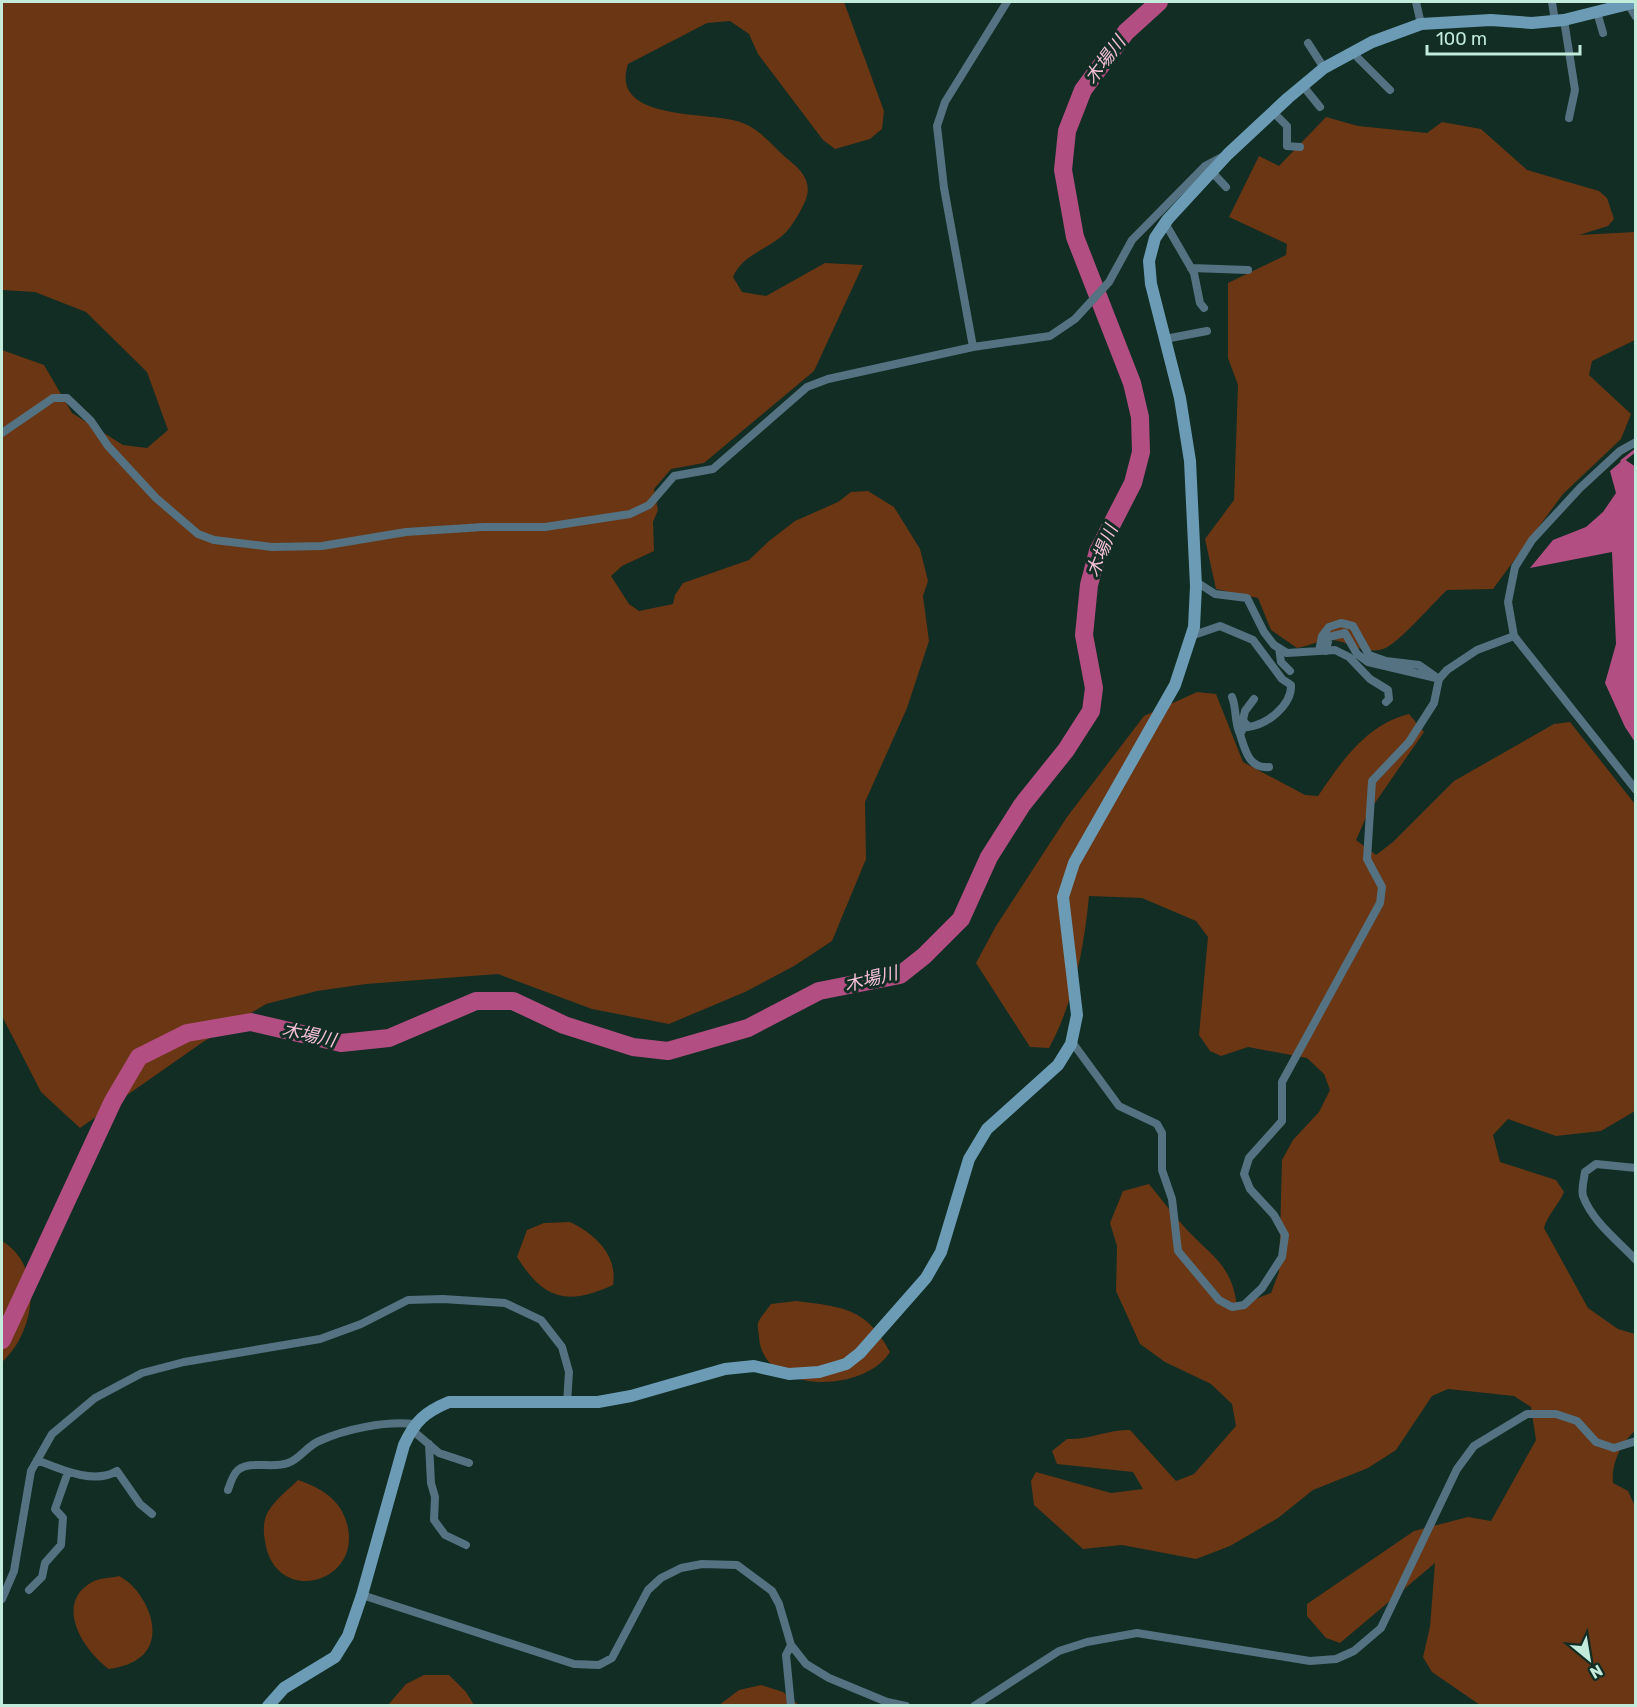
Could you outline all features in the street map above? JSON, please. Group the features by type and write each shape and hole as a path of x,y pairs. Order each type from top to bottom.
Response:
{"street":[{"path":"973,347 944,188 937,126 945,102 1007,2"},
{"path":"1416,2 1421,24"},
{"path":"1552,2 1560,20 1575,90 1569,118"},
{"path":"268,1706 284,1689 335,1657 348,1636 413,1426 428,1411 449,1402 598,1402 630,1396 725,1369 754,1366 789,1374 819,1372 846,1364 860,1353 926,1278 941,1252 969,1159 987,1130 1058,1065 1071,1042 1077,1015 1063,897 1074,863 1175,685 1191,636 1196,581 1190,461 1180,398 1151,284 1149,261 1155,238 1165,223 1211,171 1273,111 1324,68 1372,42 1421,24 1491,20 1532,23 1560,20 1632,3 1635,17"},
{"path":"1597,12 1603,33"},
{"path":"1308,43 1324,68"},
{"path":"1353,53 1390,90"},
{"path":"1303,86 1320,107"},
{"path":"1273,111 1287,126 1287,146 1300,147"},
{"path":"2,433 53,398 67,398 91,421 108,446 156,498 198,534 214,540 272,547 322,546 406,531 545,527 630,514 649,505 674,476 713,469 801,393 828,379 973,347 1050,336 1075,319 1109,282 1132,240 1205,166 1228,154"},
{"path":"1211,171 1226,187"},
{"path":"1165,223 1191,268 1200,303 1204,308"},
{"path":"1191,268 1248,270"},
{"path":"1165,339 1208,331"},
{"path":"1635,442 1620,451 1581,488 1532,540 1515,567 1508,602 1514,636 1635,790"},
{"path":"1196,581 1215,594 1247,598 1264,632 1276,647 1281,662 1290,671"},
{"path":"1322,651 1322,636 1329,627 1341,623 1353,626 1369,655 1386,661 1419,664 1439,679"},
{"path":"1191,636 1220,626 1253,640 1282,679 1291,685 1291,692 1272,718 1260,726 1248,727 1243,720 1245,711 1254,699"},
{"path":"1071,1042 1119,1106 1157,1124 1162,1133 1162,1170 1172,1199 1178,1251 1219,1300 1232,1307 1244,1305 1262,1288 1282,1257 1285,1235 1274,1215 1250,1189 1244,1174 1249,1158 1282,1121 1282,1082 1380,903 1382,887 1367,858 1372,781 1409,742 1434,703 1439,679 1477,650 1514,636"},
{"path":"1276,647 1287,653 1335,650 1349,657 1370,679 1388,690 1389,699 1386,702"},
{"path":"1264,655 1276,647"},
{"path":"1232,697 1235,705 1235,723 1251,762 1260,768 1269,767"},
{"path":"1240,734 1246,724"},
{"path":"1635,1168 1596,1164 1585,1172 1582,1187 1583,1195 1595,1217 1635,1260"},
{"path":"2,1599 14,1571 31,1471 52,1434 95,1398 142,1373 184,1362 320,1339 361,1324 408,1300 443,1299 505,1303 541,1320 562,1347 569,1372 567,1402"},
{"path":"974,1706 1059,1651 1087,1642 1137,1633 1310,1661 1336,1659 1354,1651 1381,1628 1457,1469 1474,1446 1527,1414 1556,1414 1576,1421 1596,1442 1614,1448 1635,1441"},
{"path":"228,1490 237,1470 248,1466 272,1467 290,1463 318,1442 372,1425 395,1422 413,1426 439,1453 469,1463"},
{"path":"429,1444 431,1483 435,1497 434,1520 445,1535 466,1545"},
{"path":"38,1460 68,1472 110,1475 117,1470 140,1504 152,1514"},
{"path":"29,1590 42,1577 45,1563 61,1545 63,1518 55,1509 68,1472"},
{"path":"362,1595 574,1664 599,1665 612,1658 620,1648 648,1590 661,1578 681,1568 702,1564 737,1565 772,1592 779,1604 791,1646 806,1664 829,1678 887,1702 906,1706"},
{"path":"791,1646 786,1655 791,1706"}],"shaded area":[{"path":"2,2 844,2 884,111 882,129 870,139 835,149 823,140 758,54 749,34 730,21 707,23 628,64 626,83 633,96 647,105 665,111 725,119 747,125 766,139 805,177 808,187 806,199 787,231 743,262 733,277 742,292 766,296 825,263 863,265 814,371 704,463 671,469 654,489 658,510 653,522 654,551 622,566 611,576 629,604 639,611 673,604 675,595 683,583 749,560 795,521 838,502 851,492 868,491 894,507 920,549 928,581 923,596 929,641 907,708 865,802 866,859 832,941 794,966 745,992 669,1024 592,1009 498,974 366,984 317,991 266,1004 203,1042 80,1128 41,1092 2,1016 2,350 44,365 72,413 123,445 147,448 168,430 147,372 86,312 35,292 2,290"},
{"path":"1326,117 1358,126 1427,133 1442,122 1481,129 1527,170 1599,191 1607,198 1614,219 1608,226 1579,235 1635,232 1635,340 1592,361 1589,375 1631,414 1621,439 1563,494 1493,589 1447,590 1397,640 1383,649 1376,650 1363,649 1333,640 1297,648 1271,630 1258,598 1216,589 1205,539 1234,500 1238,385 1228,358 1228,283 1286,255 1287,244 1229,217 1259,156 1279,166"},
{"path":"1624,459 1636,467 1635,742 1625,727 1605,683 1616,644 1612,552 1530,568 1553,540 1586,527 1603,512 1616,493 1610,471"},
{"path":"1197,692 1216,694 1243,762 1305,795 1318,796 1336,770 1368,735 1380,726 1409,714 1424,732 1368,813 1356,840 1376,855 1393,842 1454,781 1554,724 1570,722 1635,804 1635,1111 1601,1131 1556,1136 1508,1119 1493,1135 1500,1162 1556,1180 1564,1192 1544,1228 1588,1308 1618,1329 1635,1334 1635,1431 1621,1448 1615,1462 1613,1483 1628,1491 1635,1506 1635,1705 1480,1705 1432,1672 1423,1657 1430,1627 1435,1563 1340,1643 1326,1638 1307,1616 1307,1604 1414,1531 1468,1517 1491,1521 1536,1440 1531,1407 1514,1396 1448,1389 1432,1396 1396,1450 1368,1468 1313,1490 1278,1518 1230,1546 1196,1559 1122,1545 1083,1549 1034,1505 1031,1481 1036,1472 1111,1493 1143,1489 1133,1472 1057,1464 1052,1451 1067,1439 1130,1430 1176,1481 1194,1474 1236,1426 1232,1404 1211,1384 1165,1362 1140,1344 1116,1291 1117,1246 1110,1223 1123,1191 1149,1184 1183,1225 1220,1263 1231,1281 1237,1306 1271,1293 1279,1272 1282,1160 1293,1140 1319,1112 1330,1090 1324,1074 1307,1058 1248,1047 1221,1056 1210,1051 1199,1035 1208,937 1196,921 1142,898 1089,896 1084,935 1071,993 1049,1048 1030,1047 976,963 996,926 1067,817 1144,716"},
{"path":"570,1222 596,1239 603,1247 612,1264 613,1285 582,1296 558,1295 537,1282 517,1257 527,1230 544,1223"},
{"path":"2,1241 16,1252 25,1267 30,1283 30,1300 28,1318 22,1335 2,1362"},
{"path":"796,1301 827,1305 851,1312 872,1326 890,1352 877,1366 859,1376 837,1381 816,1382 795,1378 777,1369 764,1355 758,1323 771,1304"},
{"path":"298,1480 330,1497 341,1510 348,1528 348,1548 341,1564 329,1574 314,1580 298,1580 283,1574 272,1561 264,1537 265,1521 269,1510"},
{"path":"119,1576 136,1590 143,1600 149,1611 152,1635 150,1645 143,1655 127,1665 109,1669 90,1651 82,1639 76,1627 75,1602 81,1591 92,1582"},
{"path":"424,1675 449,1675 466,1692 474,1705 388,1705 406,1684"},
{"path":"761,1685 783,1692 800,1706 718,1706 739,1690"}],"waterway":[{"name":"木場川","path":"2,1340 113,1101 139,1057 187,1033 251,1022 341,1043 389,1038 476,1001 513,1001 564,1025 633,1047 668,1051 748,1028 819,991 900,975 924,956 961,919 989,857 1022,805 1066,750 1091,711 1094,688 1084,635 1089,585 1098,551 1133,483 1141,452 1140,417 1132,383 1075,237 1063,170 1067,131 1083,90 1126,32 1159,2"},
{"path":"1622,461 1636,450"}]}
